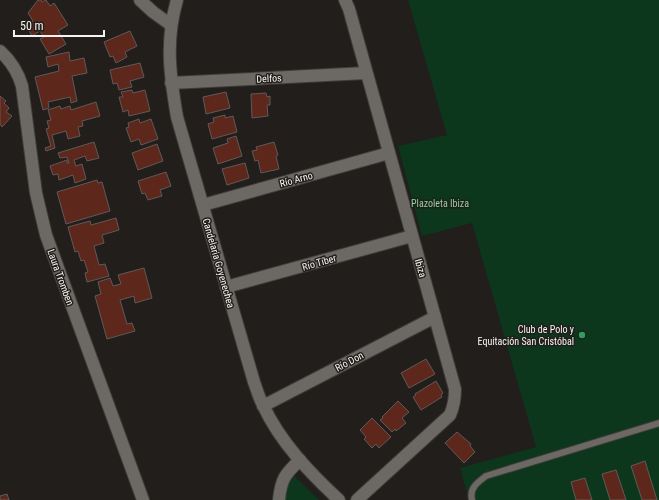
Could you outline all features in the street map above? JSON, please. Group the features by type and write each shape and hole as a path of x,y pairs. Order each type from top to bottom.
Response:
{"street":[{"path":"140,0 153,12 171,24"},
{"name":"Candelaria Goyenechea","path":"177,0 171,24 169,53 171,83 178,118 254,382 263,406 286,443 300,460 339,500"},
{"name":"Ibiza","path":"344,0 389,153 455,390 454,407 450,415 357,500"},
{"name":"Laura Tromben","path":"0,51 13,66 22,86 36,193 46,235 143,500"},
{"name":"Delfos","path":"171,83 366,73"},
{"name":"Río Arno","path":"203,205 389,153"},
{"name":"Río Tíber","path":"226,287 412,236"},
{"name":"Río Don","path":"263,406 434,317"},
{"path":"279,500 283,480 300,460"}],"lane":[{"path":"472,500 471,496 474,485 486,476 659,423"}],"green space":[{"name":"Club de Polo y Equitación San Cristóbal","path":"408,0 659,0 659,500 469,500 460,468 536,447 472,223 422,236 398,146 447,135"},
{"path":"289,471 319,500 284,500"}],"building":[{"path":"38,0 41,0 42,2 46,0 50,6 54,3 68,25 58,31 66,44 49,54 40,39 44,37 40,31 32,36 26,25 33,21 28,13"},
{"path":"130,31 137,46 125,52 127,57 116,63 113,56 110,57 104,42"},
{"path":"69,52 70,61 84,58 87,73 72,76 77,101 71,103 70,97 48,102 49,108 43,110 35,77 59,71 58,64 48,67 46,57"},
{"path":"140,63 144,77 130,81 132,87 119,90 117,83 113,84 110,70"},
{"path":"132,90 133,93 145,90 150,111 129,116 128,110 123,112 119,97 123,97 121,92"},
{"path":"226,92 230,108 206,114 203,97"},
{"path":"266,93 267,97 270,96 270,105 267,105 268,116 252,118 251,94"},
{"path":"0,96 6,101 4,103 9,108 6,112 12,116 2,127 0,124"},
{"path":"96,102 100,116 82,121 83,126 78,127 80,136 68,139 66,131 52,135 55,148 46,151 45,148 51,146 46,129 49,128 47,121 51,120 48,110 60,106 61,109 70,106 71,110"},
{"path":"225,115 225,118 233,116 237,132 212,139 208,124 214,122 213,118"},
{"path":"139,119 140,123 151,119 158,139 141,145 139,139 131,142 126,128 129,127 128,123"},
{"path":"236,136 242,156 218,164 213,148 228,143 227,139"},
{"path":"94,142 99,158 87,161 85,156 74,160 76,166 82,164 86,179 75,183 73,175 59,180 58,174 53,175 50,166 67,160 67,163 69,163 67,157 60,158 58,153"},
{"path":"274,142 278,155 276,156 279,169 261,173 258,160 255,161 252,151 257,150 256,147"},
{"path":"157,144 163,161 138,170 132,153"},
{"path":"245,163 249,178 227,185 222,169"},
{"path":"166,172 171,186 160,190 162,196 148,200 145,193 142,194 138,181"},
{"path":"97,180 98,183 102,182 110,211 66,224 57,192"},
{"path":"116,218 119,230 102,235 104,243 94,246 99,265 105,264 109,276 87,282 85,273 88,272 84,260 81,261 78,251 75,252 68,227 90,221 91,225"},
{"path":"144,268 152,298 135,303 134,296 120,300 127,324 132,323 135,331 107,339 95,296 101,294 98,282 110,278 113,286 121,284 118,275"},
{"path":"426,359 435,374 409,388 401,373"},
{"path":"436,381 443,393 441,395 442,397 421,410 413,397 416,395 415,394"},
{"path":"398,401 409,412 402,418 406,423 396,431 395,429 392,432 380,420"},
{"path":"372,418 391,437 379,448 376,444 372,448 364,439 366,437 360,430"},
{"path":"457,432 471,444 470,446 475,452 464,463 445,443"},
{"path":"645,461 657,500 642,500 631,466"},
{"path":"616,470 626,500 610,500 602,474"},
{"path":"585,478 592,500 576,500 571,482"},
{"path":"7,494 9,500 0,500 0,496"}],"place":[{"name":"Club de Polo y Equitación San Cristóbal","path":"582,335"}],"park label":[{"name":"Plazoleta Ibiza","path":"440,203"}]}
